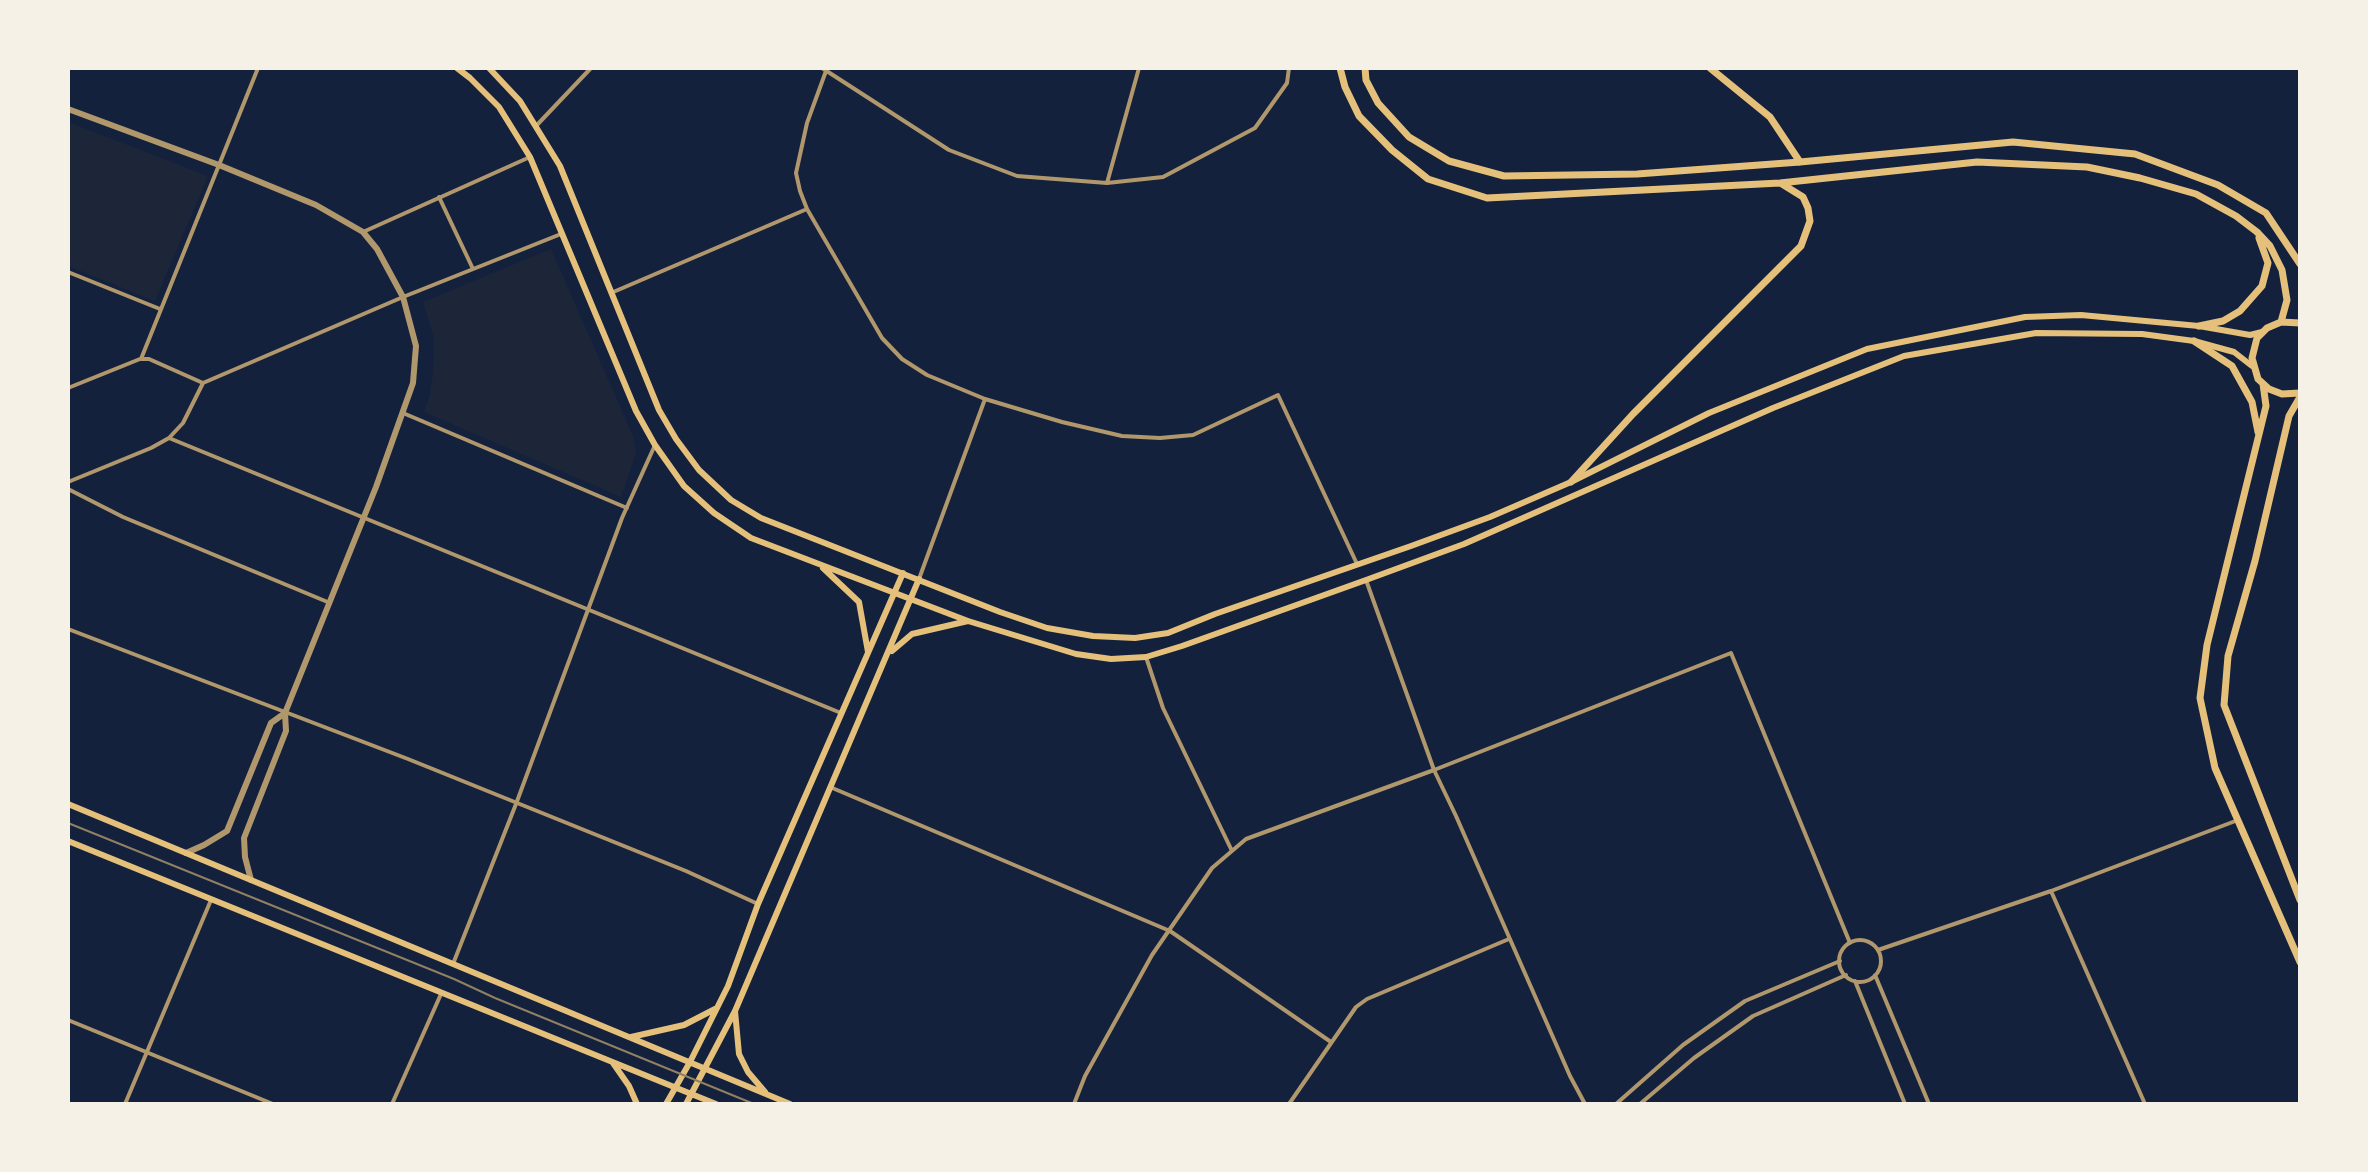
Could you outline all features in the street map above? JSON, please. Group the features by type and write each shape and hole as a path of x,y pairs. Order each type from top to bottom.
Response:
{"main road":[{"path":"457,68 499,107 530,157 636,411 684,486 714,513 751,538 968,621 1076,654 1111,659 1146,657 1366,580 1464,544 1773,408 1904,356 2036,333 2142,334 2194,341 2234,352 2252,366 2263,384 2266,406 2207,645 2200,698 2215,768 2300,962"},
{"path":"489,68 520,101 560,166 659,410 699,470 731,500 761,518 1047,628 1093,636 1135,638 1168,633 1490,517 1571,482 1709,413 1867,349 2025,317 2081,315 2199,326 2250,335 2281,322 2300,323"},
{"path":"1340,68 1359,116 1392,150 1428,179 1487,198 1780,183 1977,162 2087,167 2140,178 2196,194 2236,216 2257,232 2270,246 2282,270 2287,300 2281,322"},
{"path":"1365,68 1366,80 1378,103 1409,137 1449,161 1504,176 1637,174 2013,142 2135,154 2218,185 2266,213 2300,264"},
{"path":"1710,68 1770,117 1800,162"},
{"path":"1571,482 1633,414 1801,246 1810,221 1808,208 1803,197 1780,183"},
{"path":"2199,326 2223,321 2240,311 2262,286 2268,263 2257,232"},
{"path":"2252,366 2252,351 2262,332"},
{"path":"2194,341 2232,366 2252,402 2259,437"},
{"path":"2263,384 2282,394 2300,395 2289,416 2255,561 2228,656 2224,705 2300,900"},
{"path":"820,565 859,602 868,653"},
{"path":"666,1104 728,986 758,904 903,573"},
{"path":"686,1104 735,1011 919,579"},
{"path":"889,653 912,634 968,621"},
{"path":"68,804 790,1104"},
{"path":"68,841 716,1104"},
{"path":"630,1037 684,1025 718,1007"},
{"path":"735,1011 739,1054 748,1072 767,1094"},
{"path":"613,1063 637,1104"}],"street":[{"path":"140,359 258,68"},
{"path":"536,126 591,68"},
{"path":"1107,183 1139,68"},
{"path":"1289,68 1287,83 1255,128 1163,177 1107,183 1017,176 949,150 824,69 796,173 807,209 882,338 902,359 927,375 985,399 1122,436 1160,438 1193,435 1278,395 1357,564"},
{"path":"68,109 316,205 363,232 377,249 403,297 416,346 413,383 403,413 285,713 286,731 244,838 251,880"},
{"path":"363,232 530,157"},
{"path":"439,197 473,269"},
{"path":"611,293 807,209"},
{"path":"68,482 169,438 183,423 203,383 403,297 562,234"},
{"path":"68,272 160,309"},
{"path":"68,388 140,359 157,362 203,383"},
{"path":"919,579 985,399"},
{"path":"403,413 627,508"},
{"path":"169,438 842,713"},
{"path":"453,964 588,608 655,445"},
{"path":"68,489 123,517 330,603"},
{"path":"1366,580 1434,770 1585,1104"},
{"path":"68,629 408,759 686,871 758,904"},
{"path":"1074,1104 1085,1076 1152,955 1212,868 1246,839 1434,770 1731,653 1850,943"},
{"path":"1146,657 1163,708 1232,851"},
{"path":"186,853 227,831 271,723 285,713"},
{"path":"830,787 1170,931 1331,1042"},
{"path":"1878,950 2051,891 2238,820"},
{"path":"2051,891 2145,1104"},
{"path":"125,1104 211,898"},
{"path":"1289,1104 1356,1007 1367,999 1510,939"},
{"path":"1866,941 1878,950 1880,966 1875,975 1866,981 1855,981 1846,975 1840,961 1842,950 1850,943 1866,941"},
{"path":"1616,1104 1683,1045 1745,1001 1840,961"},
{"path":"1640,1104 1694,1058 1753,1016 1846,975"},
{"path":"1875,975 1929,1104"},
{"path":"1855,981 1905,1104"},
{"path":"392,1104 441,994"},
{"path":"68,1020 273,1104"}],"shaded area":[{"path":"68,122 208,176 155,301 68,266"},
{"path":"551,249 633,436 636,453 621,497 424,412 433,374 434,338 423,302"}],"tram line":[{"path":"68,823 754,1104"}]}
